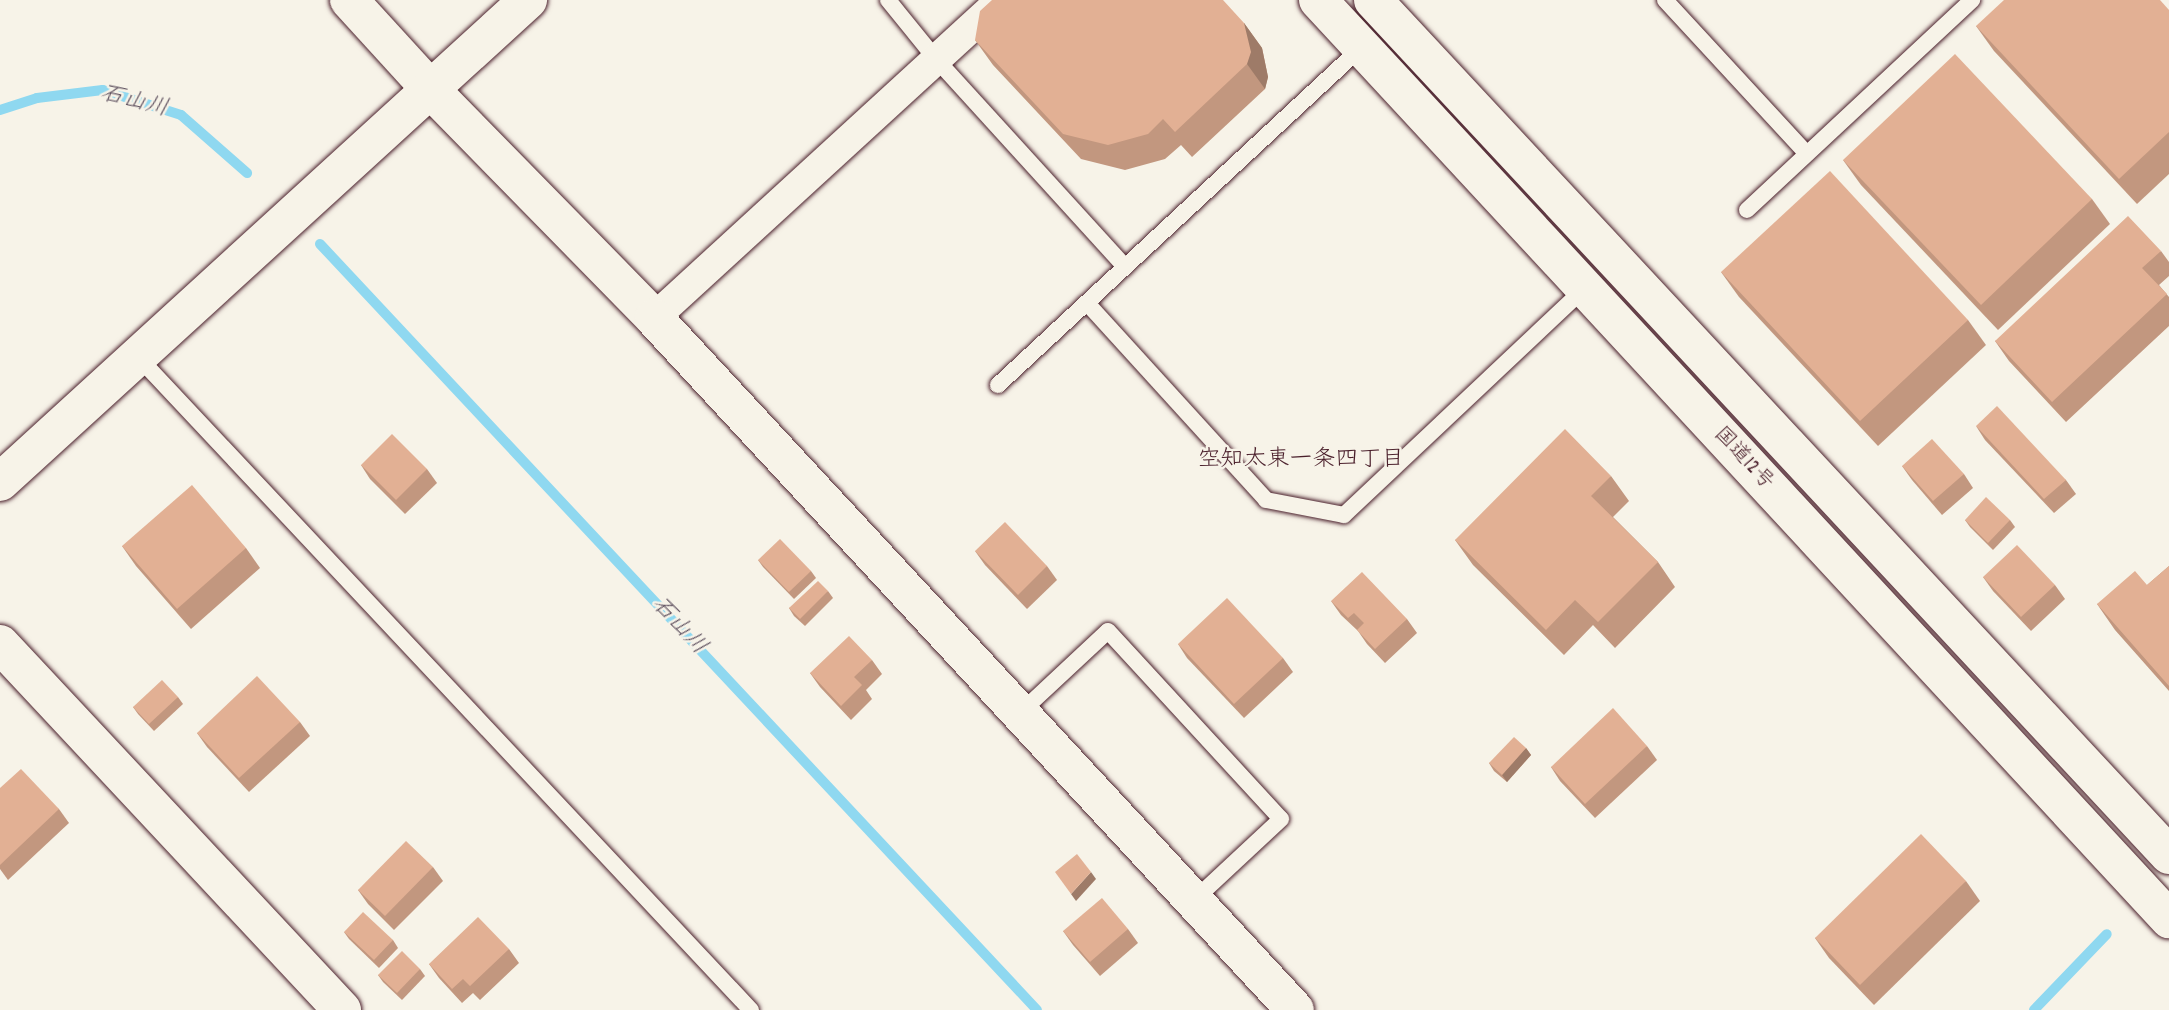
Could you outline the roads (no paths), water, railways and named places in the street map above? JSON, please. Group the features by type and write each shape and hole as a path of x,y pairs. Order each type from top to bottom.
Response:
{"main road":[{"path":"349,0 432,91 654,318 1295,1010"},
{"path":"0,482 140,359 528,0"},
{"name":"国道12号","path":"1318,0 2169,919"},
{"name":"国道12号","path":"1373,0 2169,855"},
{"path":"1,648 342,1010"}],"street":[{"path":"654,318 1001,0"}],"lane":[{"path":"888,0 936,60 1125,267"},
{"path":"1665,0 1807,154"},
{"path":"1747,210 1972,0"},
{"path":"998,385 1362,47"},
{"path":"1087,303 1266,500 1344,515 1585,288"},
{"path":"140,359 751,1010"},
{"path":"1020,713 1108,631 1281,819 1194,900"}],"waterway":[{"name":"石山川","path":"0,110 37,98 103,90 181,115 247,173"},
{"name":"石山川","path":"320,244 1037,1010"},
{"name":"石山川","path":"2034,1010 2107,934"}],"district":[{"name":"空知太東一条四丁目","path":"1301,461"}]}
